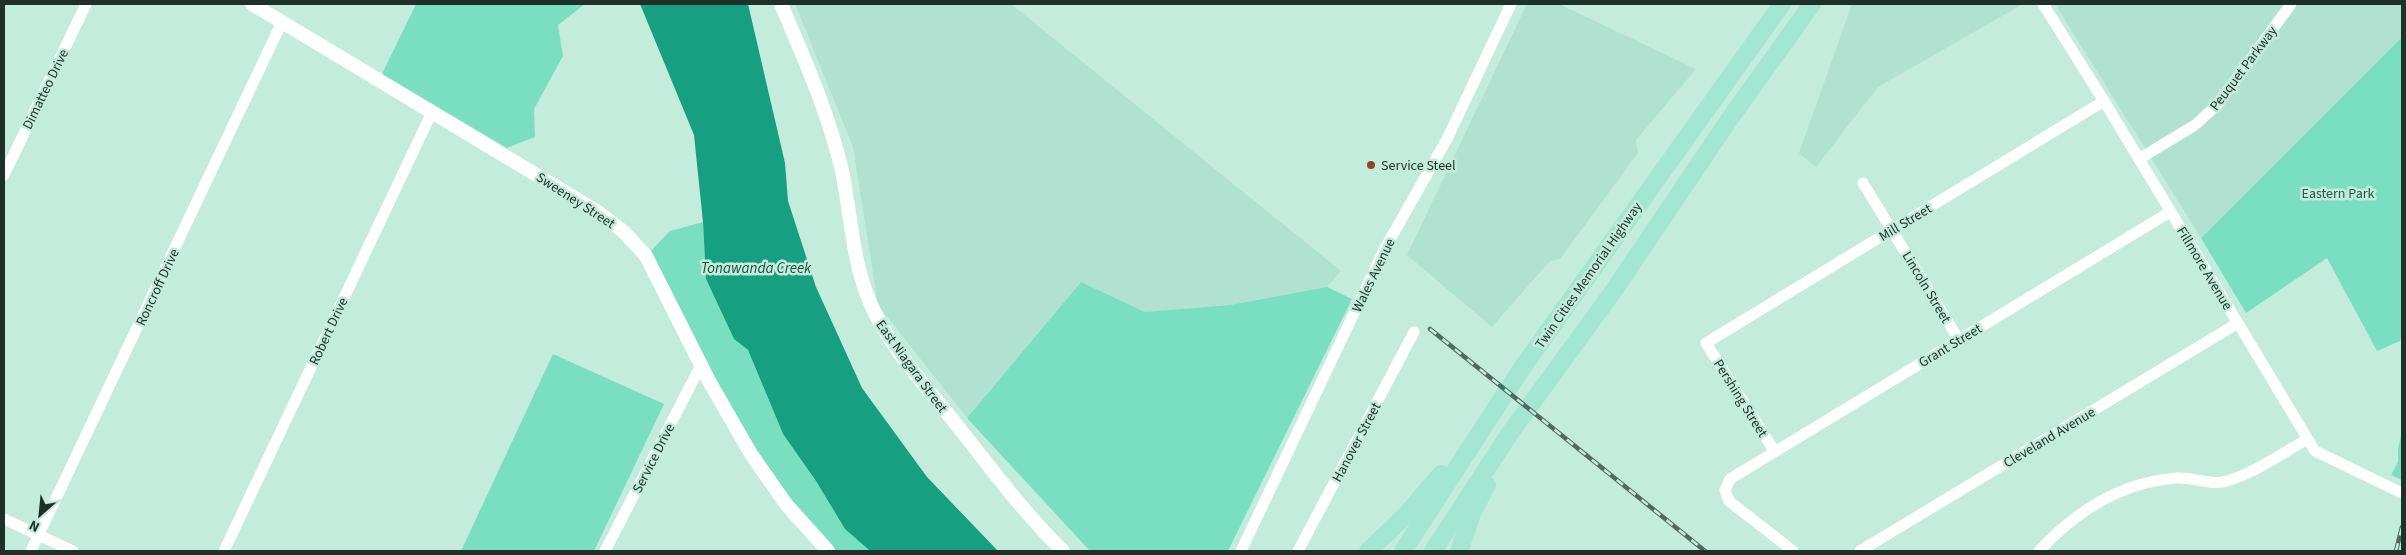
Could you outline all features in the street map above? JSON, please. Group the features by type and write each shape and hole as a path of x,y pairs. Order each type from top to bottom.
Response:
{"main road":[{"name":"Twin Cities Memorial Highway","path":"1403,551 1522,368 1782,4"},
{"name":"Twin Cities Memorial Highway","path":"1512,435 1532,402 1612,293 1733,114 1812,4"},
{"path":"1368,551 1405,516 1486,423"},
{"path":"1433,551 1512,435"},
{"path":"1460,551 1473,512 1512,435"}],"street":[{"name":"Dimatteo Drive","path":"4,175 86,4"},
{"name":"Sweeney Street","path":"252,4 598,212 624,232 646,256 701,365 751,454 786,504 828,551"},
{"name":"East Niagara Street","path":"781,4 802,55 836,149 856,258 861,278 877,318 901,355 966,438 1033,521 1063,551"},
{"name":"Wales Avenue","path":"1241,551 1384,250 1447,140 1511,4"},
{"name":"Fillmore Avenue","path":"2043,4 2104,101 2315,451 2402,493"},
{"name":"Peuquet Parkway","path":"2139,159 2195,125 2212,110 2291,4"},
{"name":"Roncroff Drive","path":"31,551 282,22"},
{"name":"Mill Street","path":"1706,343 2104,101"},
{"name":"Robert Drive","path":"224,551 432,112"},
{"name":"Lincoln Street","path":"1863,183 1959,340"},
{"name":"Grant Street","path":"1793,551 1729,501 1725,490 1730,479 2170,212"},
{"name":"Cleveland Avenue","path":"1860,551 2238,323"},
{"name":"Hanover Street","path":"1298,551 1414,332"},
{"name":"Pershing Street","path":"1706,343 1775,452"},
{"name":"Service Drive","path":"605,551 701,365"},
{"path":"2039,551 2058,530 2098,502 2120,490 2178,478 2225,482 2242,476 2308,438"},
{"path":"4,519 73,551"}],"shaded area":[{"path":"795,4 1011,4 1341,271 1327,287 1230,305 1145,312 1081,282 967,418 878,305 853,147"},
{"path":"1527,4 1559,4 1696,69 1636,140 1638,153 1560,259 1550,261 1492,327 1407,255"},
{"path":"1852,4 2023,4 1878,87 1816,167 1799,153"},
{"path":"2055,4 2402,4 2402,37 2201,238"}],"green space":[{"path":"416,4 585,4 558,25 563,56 534,109 535,137 507,148 382,74"},
{"name":"Eastern Park","path":"2402,37 2402,335 2400,341 2377,351 2327,258 2246,313 2201,238"},
{"path":"703,222 706,279 734,339 748,350 783,434 816,481 845,529 870,551 828,551 786,504 646,256 670,231"},
{"path":"1081,282 1145,312 1230,305 1327,287 1352,299 1228,551 1090,551 967,418"},
{"path":"553,354 664,404 594,551 461,551"},
{"path":"2402,431 2402,480 2391,475 2398,462 2398,449"}],"water":[{"name":"Tonawanda Creek","path":"640,4 748,4 785,163 788,201 816,287 862,388 927,477 998,551 870,551 845,529 816,481 783,434 748,350 734,339 706,279 703,222 694,135"}],"railway":[{"path":"1430,329 1705,551"},
{"path":"2396,551 2402,527"}],"place":[{"name":"Service Steel","path":"1371,165"}]}
